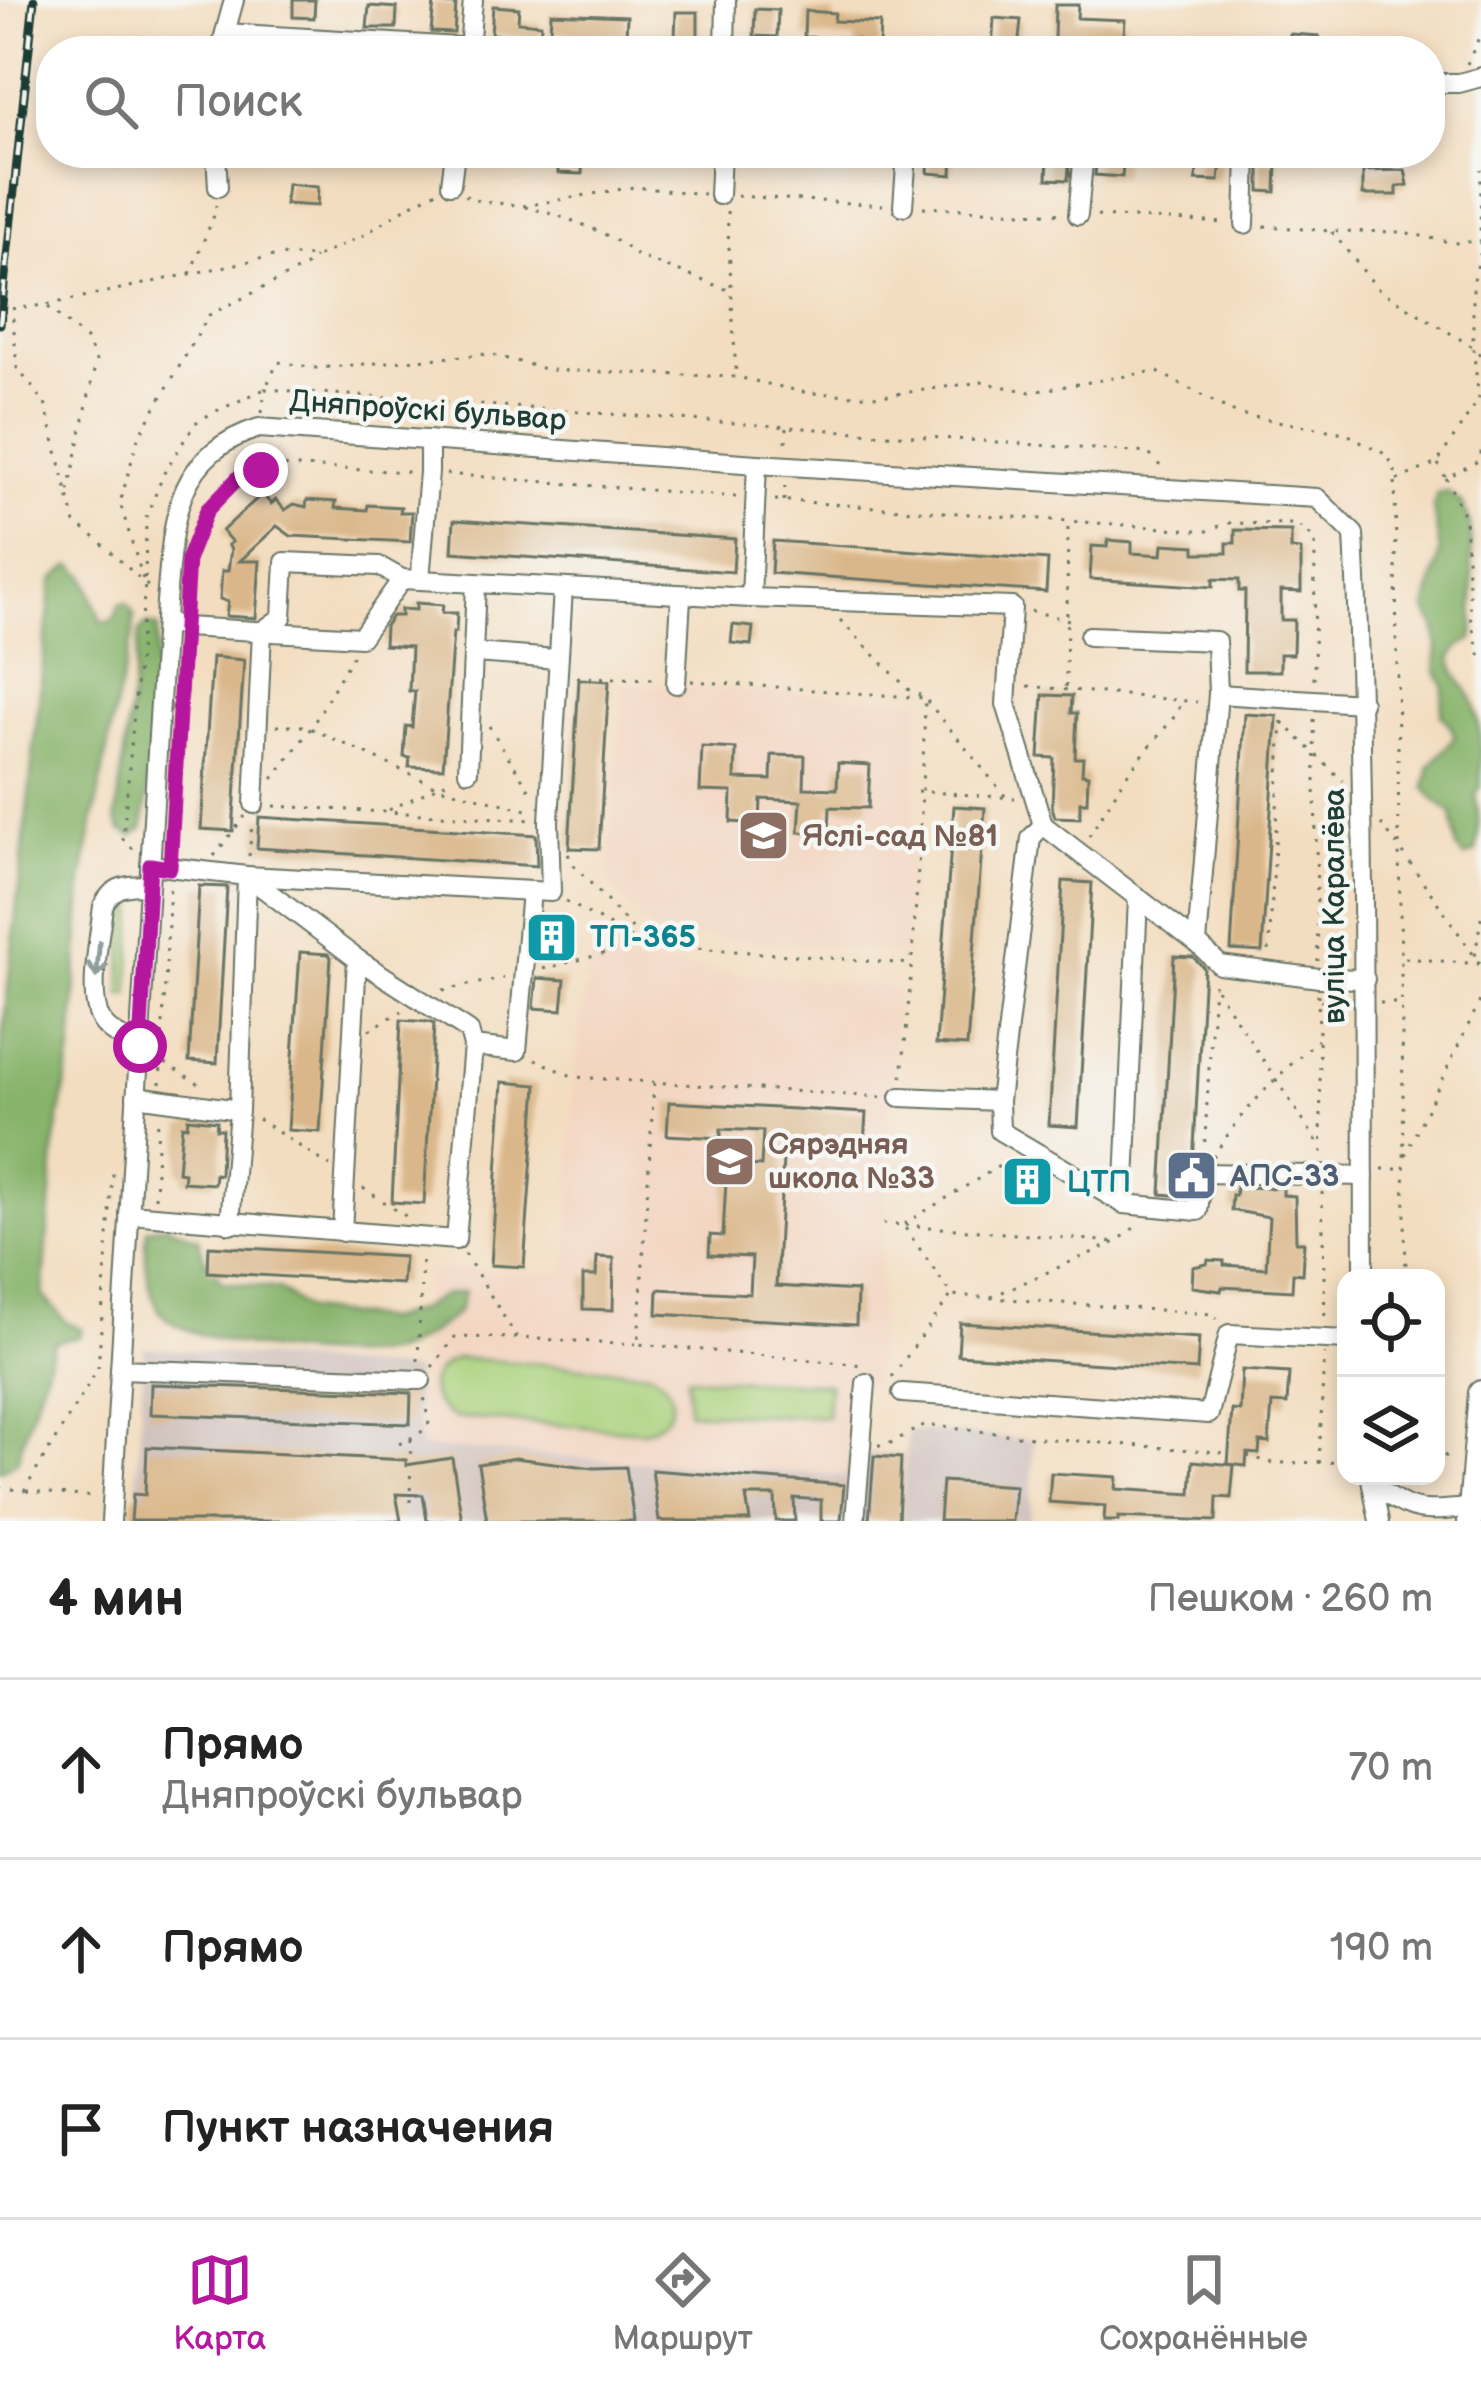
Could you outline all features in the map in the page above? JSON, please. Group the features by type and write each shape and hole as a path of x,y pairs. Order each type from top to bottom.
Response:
{"main road":[{"path":"1474,1512 1481,1393"}],"street":[{"path":"225,36 234,0"},
{"path":"470,36 473,0"},
{"path":"724,36 725,0"},
{"path":"1445,83 1481,77"},
{"path":"217,168 218,187"},
{"path":"451,184 453,168"},
{"path":"721,168 722,195"},
{"path":"903,206 906,168"},
{"path":"1078,215 1083,168"},
{"path":"1245,224 1247,168"},
{"name":"Дняпроўскі бульвар","path":"111,1521 136,1096 156,872 165,612 173,522 184,485 210,452 259,428 1317,498 1354,534"},
{"path":"165,612 185,627 361,637 411,579 429,472 429,440"},
{"path":"751,598 757,464"},
{"name":"вуліца Каралёва","path":"1354,534 1362,703 1364,1269"},
{"path":"262,631 282,617 285,562 379,566 411,579 682,597 1012,607 1006,704 1043,825 1220,965 1365,979"},
{"path":"469,772 476,584"},
{"path":"473,1046 517,1051 524,974 549,821 563,589"},
{"path":"676,682 682,597"},
{"path":"254,805 262,631"},
{"path":"1089,636 1216,641 1217,699 1197,943"},
{"path":"474,653 557,668"},
{"path":"1217,699 1362,703"},
{"path":"1043,825 1031,838 999,1101 1000,1131 1124,1204 1198,1211 1203,1173 1364,1173"},
{"path":"140,1048 108,1029 94,1002 103,906 118,887 156,872 541,891"},
{"path":"129,1214 440,1239 473,1046 469,1031 357,959 248,875"},
{"path":"230,1224 248,875"},
{"path":"1124,1204 1138,898"},
{"path":"342,1232 357,959"},
{"path":"136,1096 239,1108"},
{"path":"900,1097 999,1101"},
{"path":"897,1385 1209,1414 1229,1334 1337,1340"},
{"path":"120,1369 419,1380"},
{"path":"855,1521 866,1383"},
{"path":"1372,1485 1379,1521"},
{"path":"1377,1485 1398,1504 1418,1511 1436,1516 1474,1512"}],"path":[{"path":"1459,83 1481,33"},
{"path":"1395,481 1437,463 1479,399 1472,283 1480,256 1481,169"},
{"path":"145,584 119,502 138,438 209,315 451,184 473,200 554,214 626,245 637,256 731,291"},
{"path":"189,276 215,213 218,187"},
{"path":"523,206 634,187 1403,232 1453,243 1480,241"},
{"path":"722,195 736,377"},
{"path":"1331,231 1378,290 1473,346 1481,356"},
{"path":"1,310 46,305 278,255 317,257"},
{"path":"46,305 87,340 96,361 67,500"},
{"path":"1,310 13,319 17,368 45,403 75,523 145,584 165,612"},
{"path":"261,470 259,428 266,389 278,362 316,368 489,353 549,370 736,377 808,393 881,396 981,382 1030,392 1156,371 1237,414 1345,433 1387,454 1395,469 1406,1269"},
{"path":"156,872 123,839 145,584 146,518 164,472 195,423 266,389 1148,453 1182,489"},
{"path":"786,442 787,427"},
{"path":"1446,478 1480,460 1481,448"},
{"path":"1437,463 1465,518 1470,616 1481,662"},
{"path":"154,1218 160,1060 156,872 185,627 188,558 207,510 241,475 274,466 429,472 1208,530 1226,523 1295,524 1315,543 1325,1341 1319,1463"},
{"path":"784,501 785,475"},
{"path":"1066,689 1068,521"},
{"path":"820,601 909,690 925,698 1006,797"},
{"path":"1012,607 1068,619 1089,636"},
{"path":"202,871 310,728 361,637"},
{"path":"557,668 676,682 925,698"},
{"path":"1008,685 1180,701 1217,699"},
{"path":"517,1051 574,1077 900,1097 913,964 925,698"},
{"path":"1079,853 1128,773 1179,711 1180,701"},
{"path":"1268,971 1282,722 1363,800 1480,964 1401,958"},
{"path":"258,726 310,728 438,787 526,808 549,821"},
{"path":"386,812 469,772"},
{"path":"920,791 1035,799"},
{"path":"254,805 549,821"},
{"path":"248,875 254,805"},
{"path":"541,891 641,944"},
{"path":"1478,957 1481,917"},
{"path":"352,1041 443,990 641,944 913,964"},
{"path":"1203,1173 1214,986 1220,965"},
{"path":"1214,986 1322,1148"},
{"path":"1404,1156 1481,999"},
{"path":"1203,1173 1233,1124 1319,1039"},
{"path":"140,1048 440,1239 518,1338"},
{"path":"638,1344 654,1083"},
{"path":"903,1225 1028,1148"},
{"path":"24,1491 98,1368 114,1156"},
{"path":"1364,1173 1404,1169"},
{"path":"989,1298 1116,1242 1162,1208"},
{"path":"884,1224 1116,1242"},
{"path":"903,1225 952,1295"},
{"path":"399,1444 429,1425 419,1380 440,1239"},
{"path":"952,1295 1212,1314 1229,1334"},
{"path":"897,1385 952,1295"},
{"path":"419,1380 455,1336 638,1344 866,1365 866,1383"},
{"path":"860,1445 887,1445 924,1425 1229,1453"},
{"path":"410,1502 411,1438"},
{"path":"1247,1456 1273,1463 1337,1462"},
{"path":"0,1487 111,1499"}],"shaded area":[{"name":"Яслі-сад №81","path":"623,683 920,700 907,952 651,933 608,881"},
{"name":"Сярэдняя школа №33","path":"590,959 897,988 875,1382 857,1383 846,1476 419,1447 426,1268 567,1273 574,1077"},
{"path":"144,1347 414,1371 420,1447 846,1476 849,1453 904,1455 899,1521 135,1521"},
{"path":"908,1430 1034,1440 1030,1521 901,1521"}],"green space":[{"path":"1447,492 1462,504 1470,522 1473,639 1451,658 1473,700 1480,742 1481,787 1475,795 1478,839 1475,853 1464,857 1457,849 1452,813 1425,788 1430,766 1455,737 1441,715 1444,685 1436,670 1436,629 1426,609 1440,552 1433,507 1437,494"},
{"path":"71,565 85,576 101,622 113,621 120,604 127,603 134,614 82,881 72,1051 55,1140 43,1296 67,1323 82,1329 79,1337 54,1342 17,1461 0,1471 0,1062 52,581"},
{"path":"147,624 158,627 146,808 143,828 132,836 120,830 116,818 140,630"},
{"path":"127,898 135,901 129,995 121,995"},
{"path":"165,1225 198,1238 204,1259 222,1282 279,1289 306,1310 386,1320 416,1311 444,1295 464,1292 455,1315 398,1350 310,1354 234,1343 174,1323 159,1310 149,1280 146,1239 147,1229"},
{"path":"458,1358 650,1372 667,1387 671,1404 663,1420 644,1431 455,1418 437,1404 431,1387 439,1370"},
{"path":"687,1377 829,1384 827,1417 688,1412"}],"building":[{"path":"293,0 315,0 314,18 293,17"},
{"path":"434,3 456,5 454,33 431,32"},
{"path":"1055,5 1078,5 1077,18 1125,20 1124,35 1132,36 1054,36"},
{"path":"369,6 397,8 396,28 367,28"},
{"path":"493,6 519,8 518,22 541,24 540,36 491,34"},
{"path":"755,9 778,10 777,36 754,36"},
{"path":"805,11 835,13 834,21 880,23 880,36 804,36"},
{"path":"676,12 698,12 698,36 675,36"},
{"path":"551,13 627,16 626,36 550,32"},
{"path":"994,18 1021,20 1019,36 993,36"},
{"path":"558,168 582,168 582,174 558,173"},
{"path":"928,168 952,168 952,175 928,173"},
{"path":"1047,168 1069,168 1068,180 1047,179"},
{"path":"1096,168 1123,168 1122,177 1095,175"},
{"path":"1197,168 1220,168 1219,181 1196,180"},
{"path":"1260,168 1277,168 1276,192 1260,191"},
{"path":"1405,170 1408,185 1397,187 1397,195 1363,195 1363,171"},
{"path":"287,184 318,187 317,206 285,204"},
{"path":"262,494 285,510 294,504 306,507 307,500 336,502 335,508 401,507 400,512 412,512 410,542 291,536 277,526 240,561 260,561 256,618 226,616 228,602 220,599 222,571 228,571 232,542 222,531"},
{"path":"454,520 735,539 733,572 452,552"},
{"path":"1235,530 1291,531 1291,549 1301,550 1301,592 1281,591 1281,620 1294,620 1293,654 1280,654 1280,671 1244,671 1245,591 1239,591 1239,580 1213,579 1213,587 1090,579 1092,546 1107,547 1108,540 1132,542 1132,553 1162,555 1163,544 1195,546 1195,553 1227,553 1227,543 1235,543"},
{"path":"773,541 1048,560 1046,592 771,573"},
{"path":"416,603 443,605 442,613 457,613 443,768 409,767 410,758 404,757 415,691 409,691 411,647 384,645 385,626 392,616 401,616 401,609 416,610"},
{"path":"733,625 753,627 751,645 731,643"},
{"path":"212,657 244,660 233,831 201,829"},
{"path":"579,679 609,681 599,849 569,848"},
{"path":"1043,695 1072,696 1071,713 1077,713 1075,758 1083,758 1082,774 1088,775 1087,802 1080,802 1080,818 1055,817 1054,758 1039,757"},
{"path":"1245,714 1277,716 1262,952 1231,950"},
{"path":"702,747 736,749 735,779 771,780 772,755 805,756 804,788 837,789 838,763 870,765 868,808 830,807 829,833 799,832 801,801 761,799 760,824 731,822 732,792 700,791"},
{"path":"954,806 985,808 967,1046 936,1044"},
{"path":"259,817 536,835 537,866 257,848"},
{"path":"1063,881 1092,883 1078,1127 1049,1125"},
{"path":"199,886 227,887 217,1063 189,1061"},
{"name":"ТП-365","path":"542,922 569,925 566,953 539,950"},
{"path":"300,952 331,957 320,1132 288,1130"},
{"path":"1174,956 1193,957 1204,968 1193,1165 1186,1196 1161,1194"},
{"path":"537,978 565,980 562,1010 534,1008"},
{"path":"401,1020 434,1024 424,1204 392,1202"},
{"path":"503,1082 537,1085 524,1267 491,1265"},
{"path":"669,1102 866,1113 864,1145 784,1141 776,1286 857,1291 856,1325 657,1314 658,1289 750,1294 752,1257 709,1255 710,1235 723,1236 726,1180 717,1179 717,1163 761,1166 763,1131 721,1129 721,1138 667,1135"},
{"path":"188,1118 217,1121 216,1129 222,1129 220,1175 215,1174 214,1184 183,1182 184,1173 178,1172 182,1125 187,1126"},
{"name":"ЦТП","path":"1015,1166 1033,1166 1043,1172 1042,1199 1014,1198"},
{"path":"1236,1187 1283,1188 1283,1195 1295,1196 1296,1242 1304,1242 1302,1274 1293,1273 1292,1291 1192,1287 1193,1267 1208,1260 1266,1268 1269,1217 1231,1210"},
{"path":"209,1246 404,1257 402,1284 208,1272"},
{"path":"597,1257 614,1258 613,1310 583,1309 583,1276 596,1276"},
{"path":"960,1323 1199,1338 1197,1370 958,1355"},
{"path":"1242,1370 1289,1373 1287,1404 1272,1403 1269,1443 1260,1442 1259,1454 1247,1453 1246,1466 1228,1464 1232,1410 1240,1411"},
{"path":"151,1384 411,1393 410,1424 150,1414"},
{"path":"147,1447 406,1460 406,1465 452,1458 462,1521 427,1521 423,1495 396,1494 401,1521 131,1521 133,1494 145,1495"},
{"path":"874,1456 901,1458 898,1521 869,1521"},
{"path":"515,1458 626,1467 634,1521 487,1521 478,1464"},
{"path":"1193,1461 1234,1465 1231,1498 1217,1497 1216,1521 1118,1517 1118,1521 1104,1521 1105,1506 1049,1502 1051,1473 1117,1477 1116,1489 1191,1494"},
{"path":"652,1470 844,1485 841,1521 821,1521 821,1500 794,1498 795,1521 776,1521 775,1496 746,1496 750,1521 659,1521"},
{"path":"942,1481 1015,1486 1012,1521 939,1521"}],"railway":[{"path":"0,324 34,0"}],"place":[{"name":"Яслі-сад №81","path":"763,836"},
{"name":"ТП-365","path":"551,937"},
{"name":"Сярэдняя школа №33","path":"729,1161"},
{"name":"АПС-33","path":"1191,1176"},
{"name":"ЦТП","path":"1028,1182"}],"route":[{"path":"140,1046 150,865 170,868 188,558 207,510 241,475 261,470"}]}
